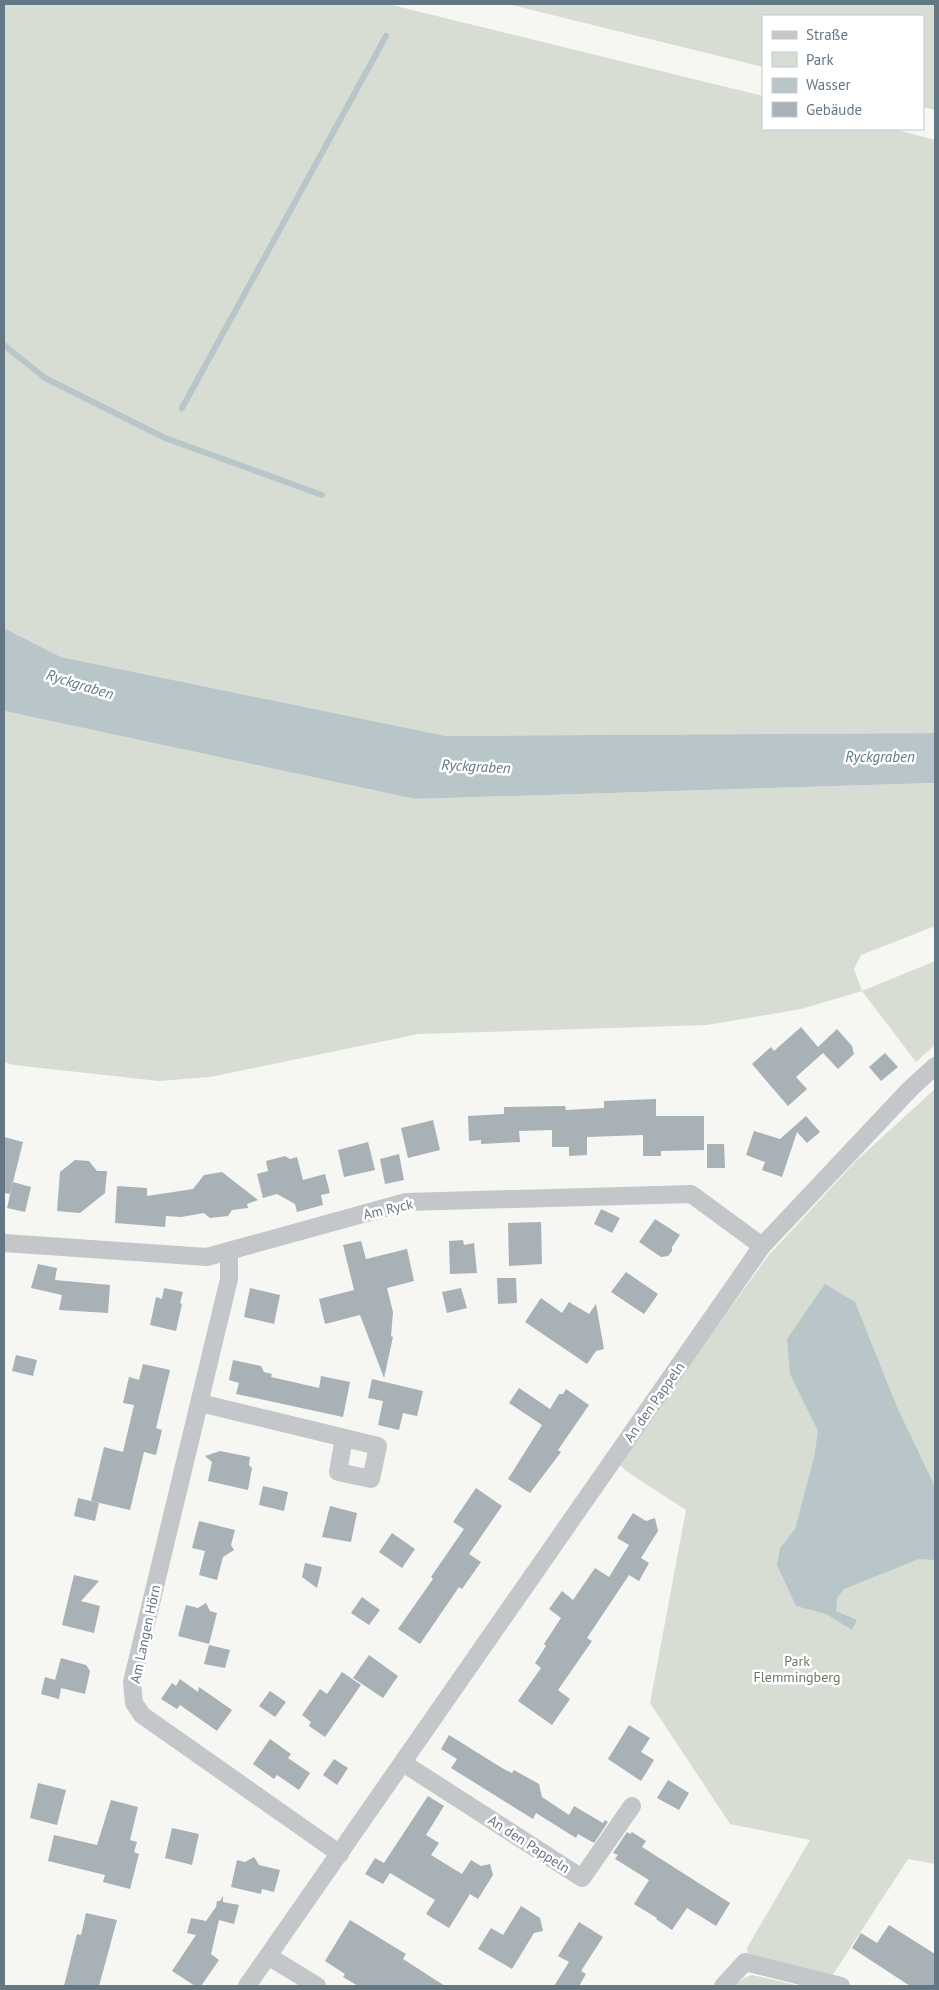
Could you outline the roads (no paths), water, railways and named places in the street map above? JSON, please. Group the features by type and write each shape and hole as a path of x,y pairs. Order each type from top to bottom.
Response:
{"street":[{"name":"An den Pappeln","path":"247,1986 762,1246 910,1089 935,1066"},
{"name":"Am Ryck","path":"4,1242 207,1257 406,1202 691,1194 762,1246"},
{"name":"Am Langen Hörn","path":"229,1252 229,1278 132,1682 134,1703 142,1715 340,1854"},
{"path":"200,1403 344,1438"},
{"name":"An den Pappeln","path":"403,1763 582,1878 632,1806"},
{"path":"268,1956 317,1986"},
{"path":"723,1986 745,1962 841,1986"}],"water":[{"name":"Ryckgraben","path":"4,628 61,657 446,736 935,733 935,783 415,799 4,711"},
{"path":"825,1284 855,1302 897,1407 935,1487 935,1560 919,1559 844,1589 837,1598 836,1611 857,1620 852,1630 826,1614 796,1606 777,1565 780,1548 795,1529 814,1458 818,1431 790,1374 787,1339"}],"waterway":[{"path":"182,408 386,36"},
{"path":"4,345 45,378 165,438 322,495"}],"park label":[{"name":"Park Flemmingberg","path":"797,1669"}]}
